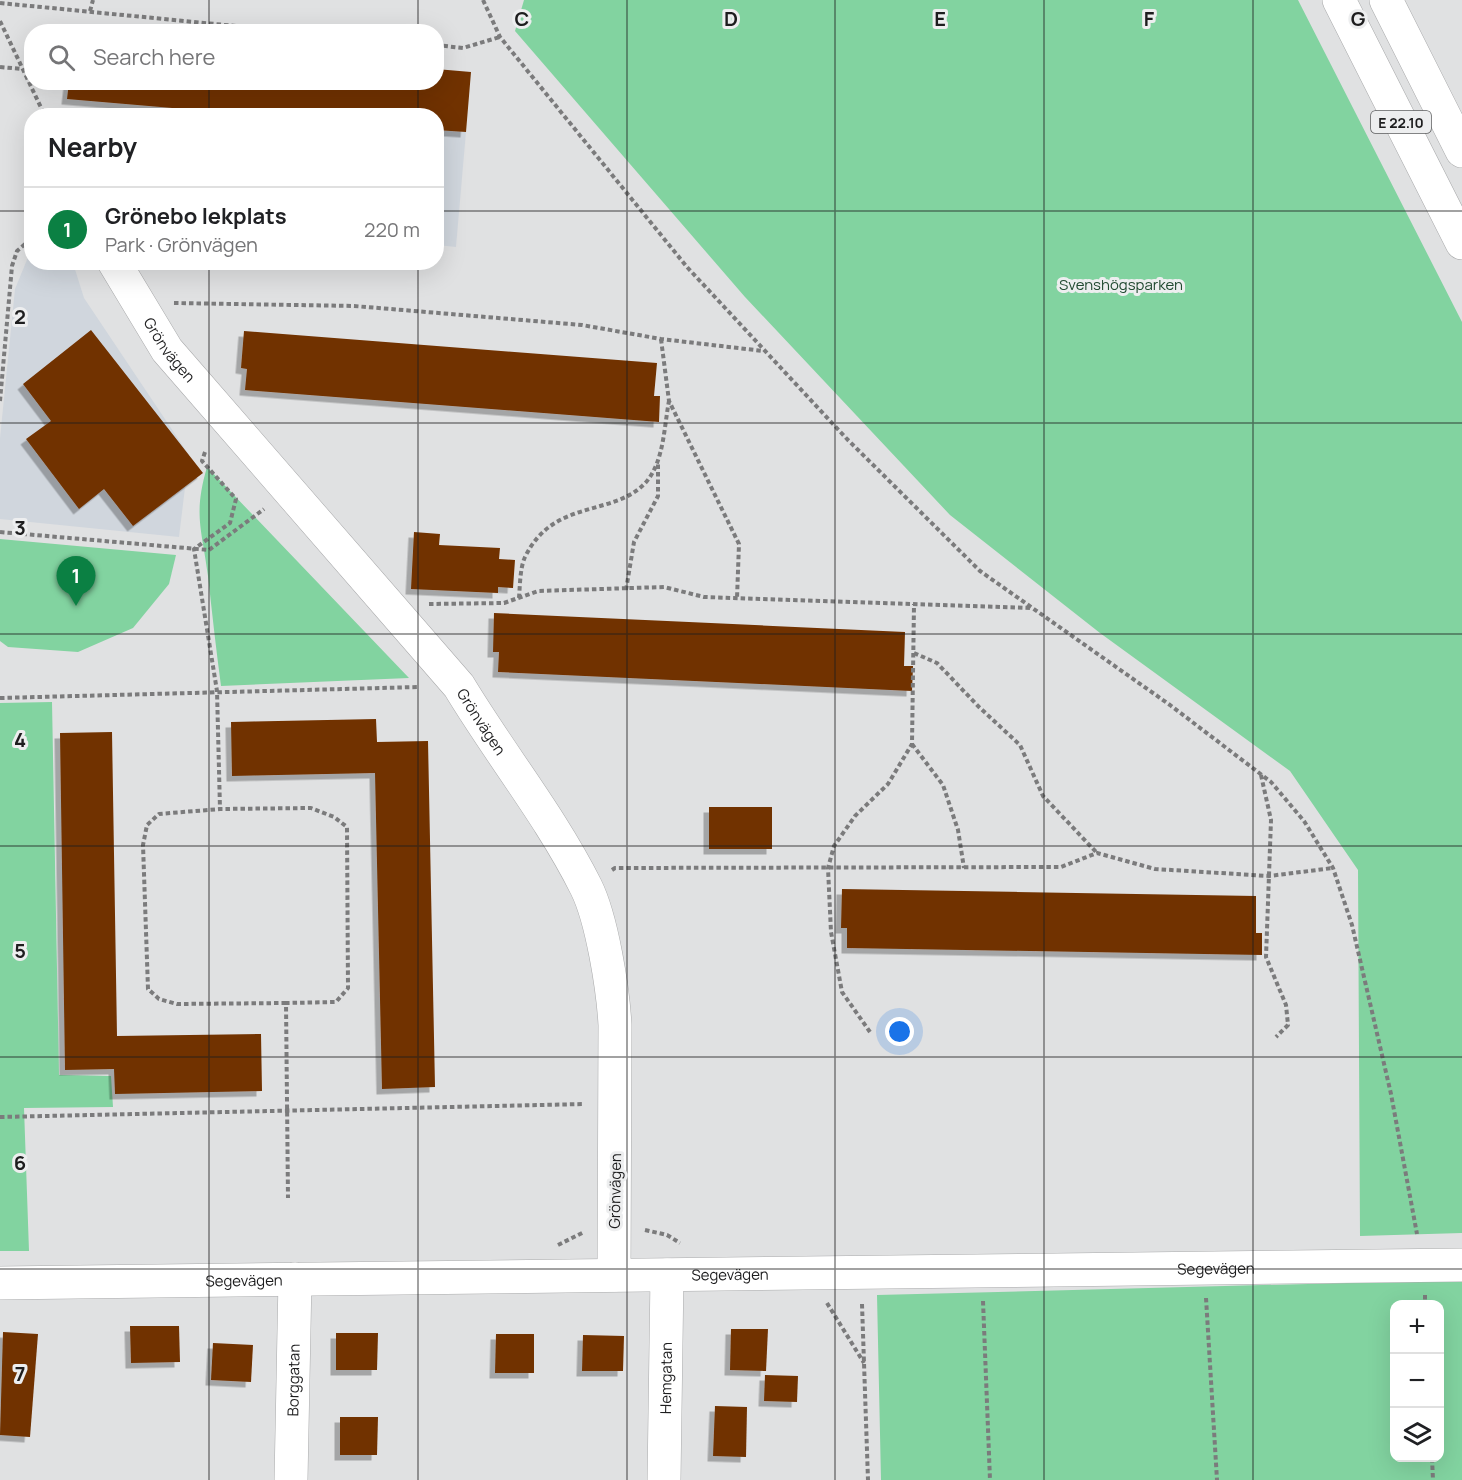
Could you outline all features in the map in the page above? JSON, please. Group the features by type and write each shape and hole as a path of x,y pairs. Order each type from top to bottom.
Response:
{"main road":[{"name":"E 22.10","path":"1339,0 1462,243"},
{"name":"E 22.10","path":"1386,0 1462,151"},
{"name":"Grönvägen","path":"119,270 167,350 290,490 386,605 459,686 498,749 543,813 587,889 613,994 616,1104 614,1275"},
{"name":"Segevägen","path":"0,1283 1462,1265"},
{"name":"Hemgatan","path":"664,1480 667,1275"},
{"name":"Borggatan","path":"291,1480 294,1279"}],"path":[{"path":"90,11 93,0"},
{"path":"483,0 500,37 687,267 847,439 980,571 1170,705 1271,782 1304,821 1333,868 1352,925 1389,1083 1423,1267"},
{"path":"0,3 218,24"},
{"path":"0,21 24,73"},
{"path":"444,46 463,48 500,37"},
{"path":"0,67 22,69"},
{"path":"32,90 41,108"},
{"path":"0,401 12,266 17,251 24,245"},
{"path":"137,302 354,306 582,325 661,339 765,351"},
{"path":"626,590 634,542 658,496 658,461 669,401 661,339"},
{"path":"669,401 740,544 737,598"},
{"path":"195,549 231,523 237,499 202,461 205,452"},
{"path":"519,598 524,558 541,534 568,514 617,501 646,482 658,461"},
{"path":"0,532 208,550 290,490"},
{"path":"195,549 217,691 220,809"},
{"path":"386,605 504,603 538,591 664,587 704,597 1031,608"},
{"path":"870,1032 842,992 831,932 828,868 834,846 855,816 888,784 912,744 914,604"},
{"path":"914,653 937,663 1020,745 1043,796 1097,853 1155,869 1269,876 1333,868"},
{"path":"0,698 459,686"},
{"path":"912,744 943,785 958,830 964,868"},
{"path":"1260,774 1270,820 1266,957 1286,1005 1288,1024 1276,1037"},
{"path":"311,808 334,817 347,827 348,988 336,1002 286,1003 177,1004 159,999 148,989 143,845 147,825 159,814 220,809 311,808"},
{"path":"587,889 615,868 1061,867 1097,853"},
{"path":"286,1003 289,1111 288,1198"},
{"path":"0,1117 616,1104"},
{"path":"1204,1269 1217,1480"},
{"path":"861,1273 868,1480"},
{"path":"808,1274 864,1364"},
{"path":"983,1301 990,1480"},
{"path":"1432,1462 1433,1480"}],"shaded area":[{"path":"444,131 466,132 456,247 444,246"},
{"path":"24,267 24,270 75,270 84,298 189,455 179,537 0,519 0,438 15,289"}],"green space":[{"name":"Svenshögsparken","path":"524,0 1298,0 1462,322 1462,1233 1360,1236 1358,870 1290,771 1100,633 950,515 745,297 515,31"},
{"path":"207,467 409,678 221,686 200,522 200,498"},
{"path":"0,539 176,555 169,584 133,628 78,652 8,647 0,641"},
{"path":"52,702 59,1075 111,1076 113,1107 24,1108 29,1251 0,1251 0,703"},
{"path":"1462,1280 1462,1480 881,1480 877,1295"}],"building":[{"path":"444,70 471,72 466,132 444,131 444,108 172,108 67,99 68,90 444,90"},
{"path":"91,330 203,473 133,526 104,489 79,509 26,439 51,421 23,384"},
{"path":"244,331 657,363 654,396 660,396 659,422 245,390 247,369 241,368"},
{"path":"414,532 440,534 439,545 500,548 499,559 515,560 513,588 498,587 498,593 411,589"},
{"path":"494,613 905,632 904,666 913,666 912,691 498,672 499,652 493,652"},
{"path":"376,719 377,742 428,741 435,1087 382,1089 375,773 232,776 231,722"},
{"path":"112,732 117,1036 261,1034 262,1091 115,1094 114,1069 65,1070 60,733"},
{"path":"709,807 772,807 772,849 709,849"},
{"path":"842,889 1256,896 1256,933 1262,933 1262,955 847,948 847,928 841,928"},
{"path":"130,1326 179,1326 180,1362 131,1363"},
{"path":"731,1329 768,1329 766,1371 730,1370"},
{"path":"3,1332 38,1334 30,1437 0,1435"},
{"path":"336,1333 378,1333 377,1370 336,1370"},
{"path":"496,1334 534,1334 534,1373 495,1373"},
{"path":"583,1335 624,1336 623,1371 582,1371"},
{"path":"213,1343 253,1345 251,1382 211,1380"},
{"path":"765,1375 798,1376 797,1402 764,1401"},
{"path":"715,1406 747,1407 746,1457 713,1456"},
{"path":"340,1417 378,1417 377,1455 340,1455"}],"place":[{"name":"Grönebo lekplats","path":"76,606"}]}
